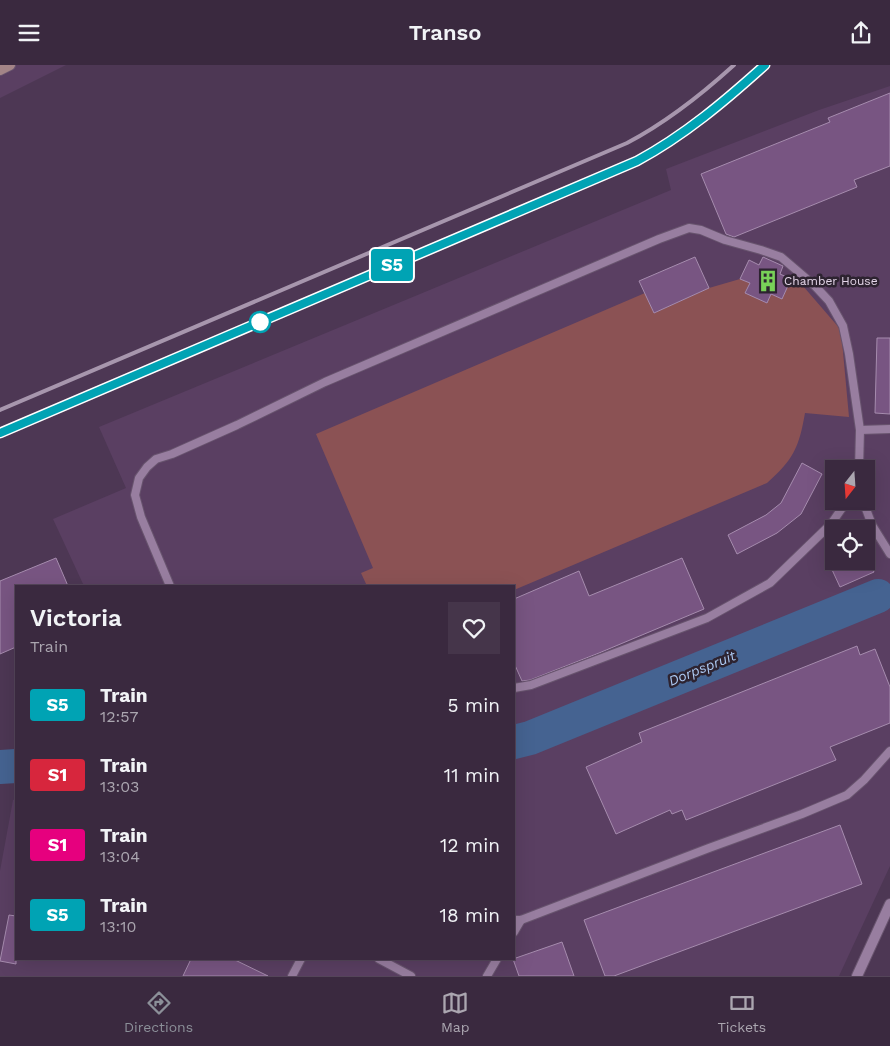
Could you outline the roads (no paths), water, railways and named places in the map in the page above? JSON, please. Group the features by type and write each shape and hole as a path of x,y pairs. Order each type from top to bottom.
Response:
{"street":[{"path":"857,976 890,904"}],"lane":[{"path":"170,585 141,517 135,495 139,477 156,459 172,454 325,382 689,228 701,230 725,240 782,257 829,301 843,326 860,430 859,460"},
{"path":"860,430 890,429"},
{"path":"515,688 531,685 707,618 770,583 831,524 841,510"},
{"path":"866,510 872,525 890,554"},
{"path":"517,920 802,814 847,795 864,780 890,751"},
{"path":"292,976 300,960"},
{"path":"381,960 411,976"},
{"path":"487,976 497,960"}],"waterway":[{"name":"Dorpspruit","path":"878,596 890,591"},
{"name":"Dorpspruit","path":"515,742 530,738 878,596"},
{"name":"Dorpspruit","path":"0,767 15,766"}],"railway":[{"path":"0,410 627,143 683,107 734,65"},
{"path":"0,433 637,161 672,140 704,117 765,65"}],"train":[{"name":"S5","path":"0,433 637,161 685,133 765,65"}],"place":[{"name":"Chamber House","path":"768,281"}]}
